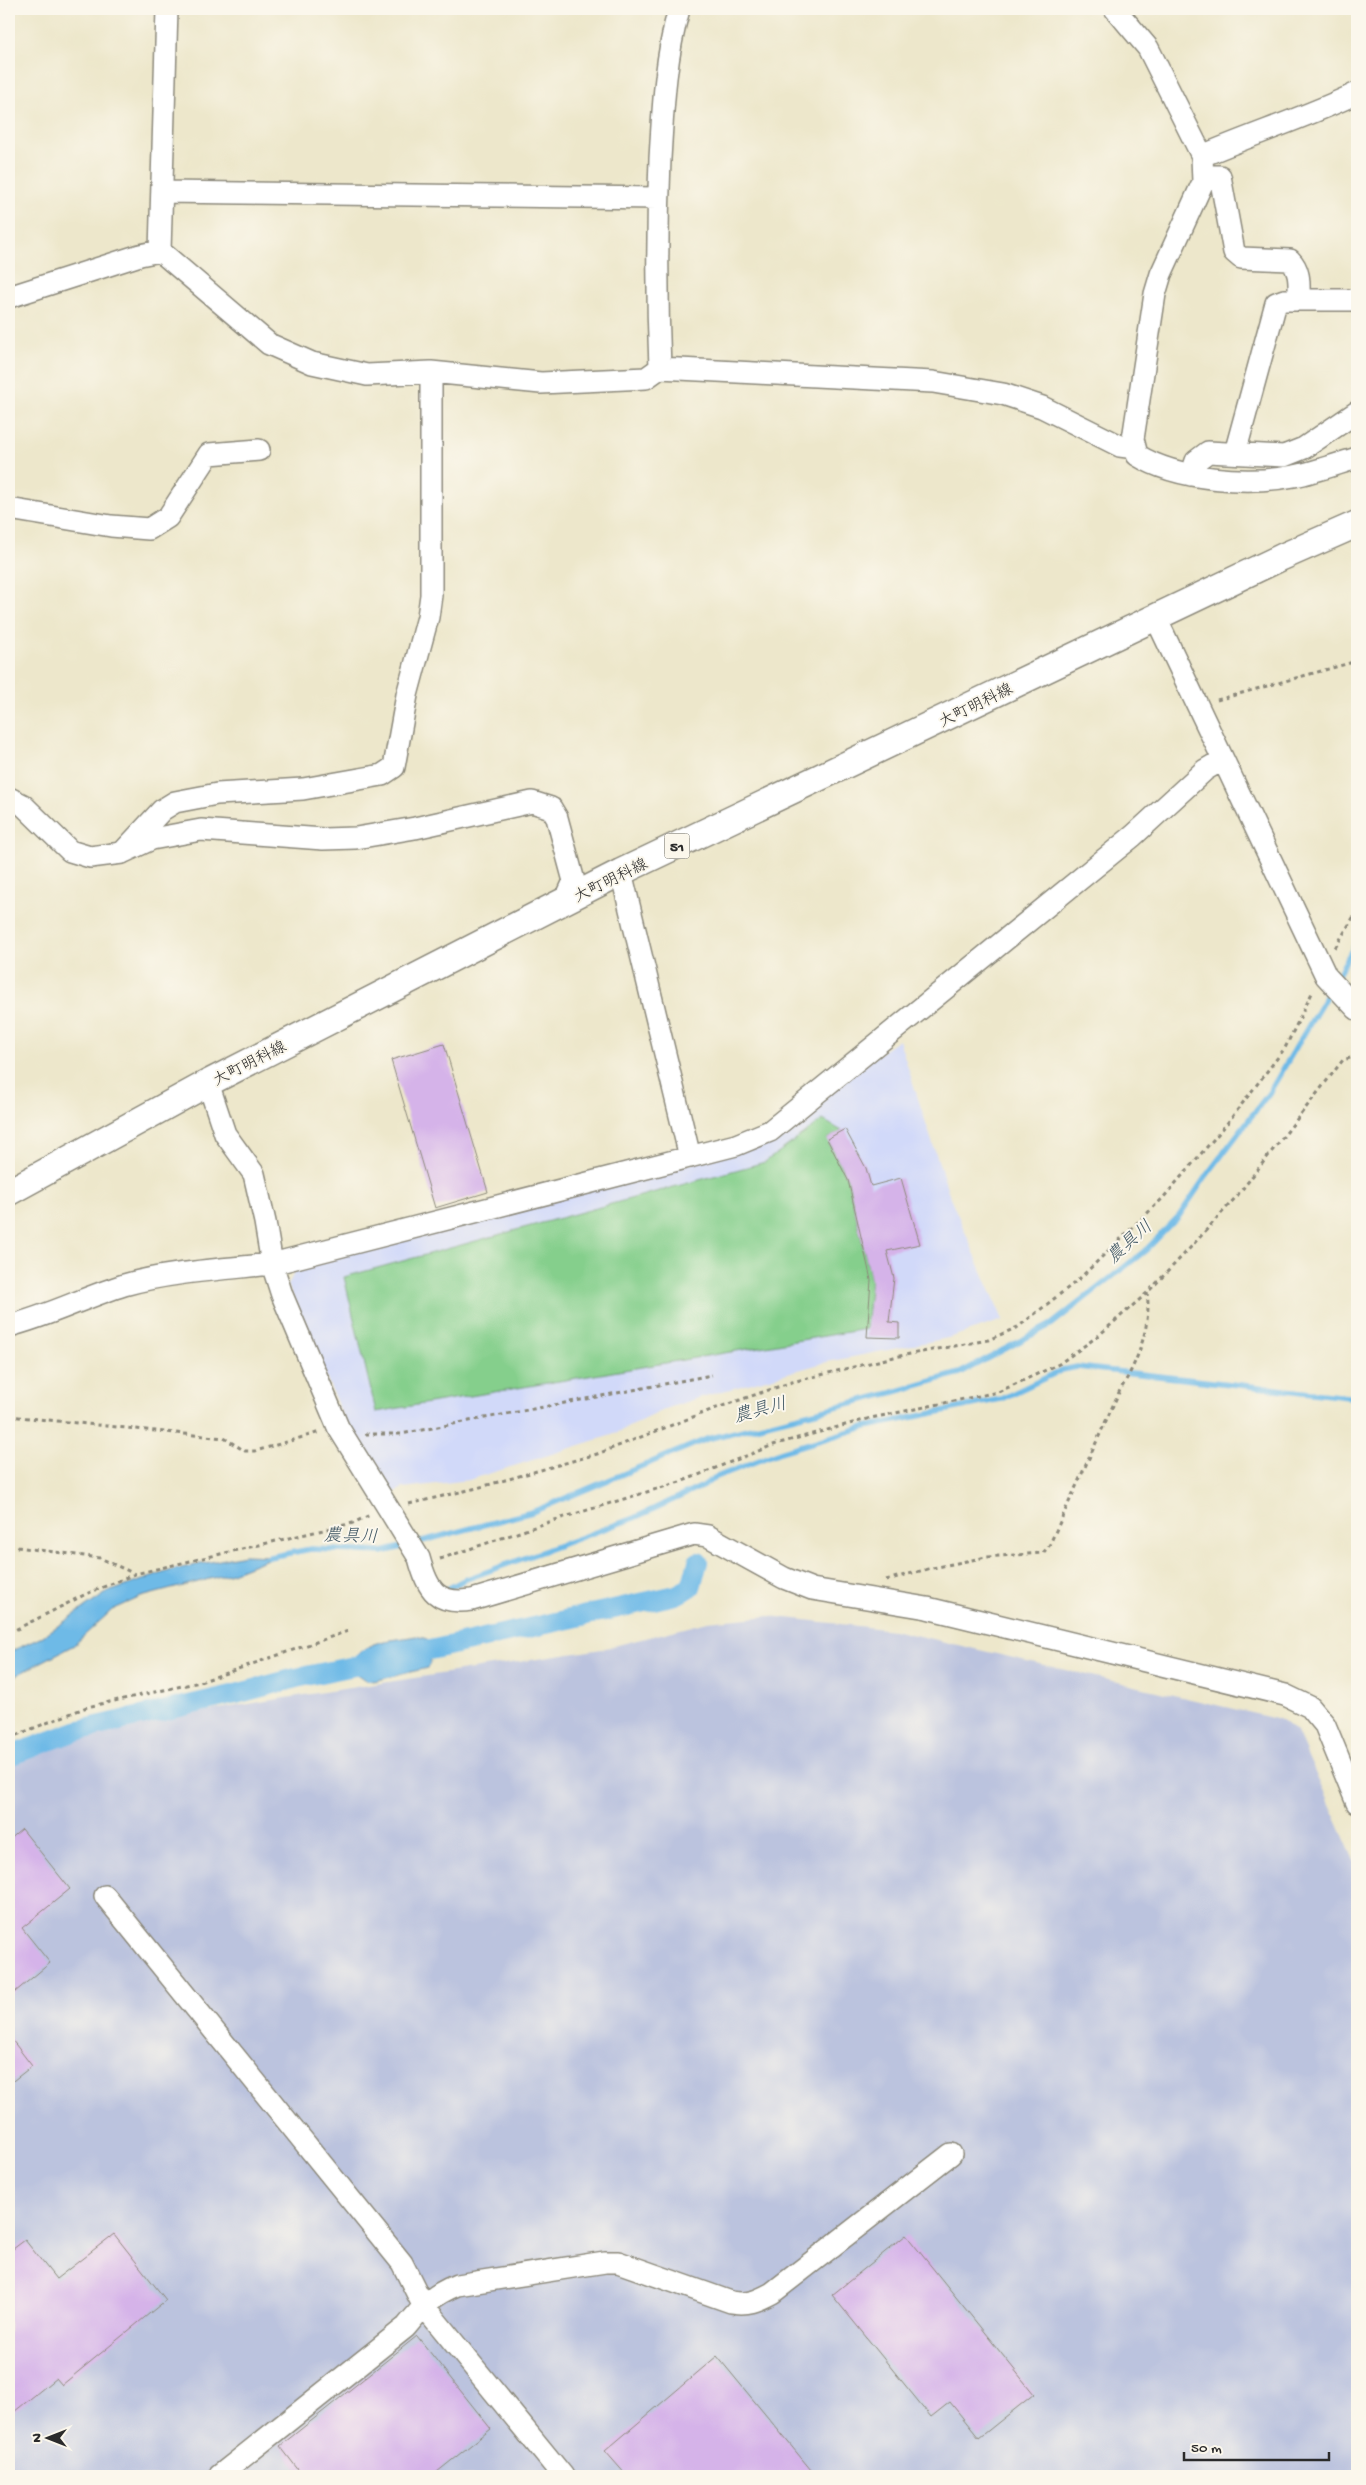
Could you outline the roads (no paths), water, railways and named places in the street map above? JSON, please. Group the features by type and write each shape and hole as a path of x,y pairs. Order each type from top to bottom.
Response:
{"main road":[{"name":"大町明科線","path":"9,1192 208,1083 622,872 1282,557 1357,524"}],"street":[{"path":"160,251 163,192 164,48 167,9"},
{"path":"660,368 658,198 666,66 679,9"},
{"path":"1115,9 1148,48 1203,166 1220,176 1234,252 1241,258 1290,260 1296,265 1299,300"},
{"path":"1357,93 1324,109 1269,128 1203,166 1155,294 1134,433 1135,448 1138,455 1148,462 1173,472 1191,475 1270,480 1296,476 1357,458"},
{"path":"163,192 658,198"},
{"path":"9,297 140,255 160,251"},
{"path":"160,251 269,344 312,363 367,375 431,372 541,382 646,378 660,368 933,382 973,388 1042,407 1120,446 1135,448"},
{"path":"1235,453 1276,304 1284,300 1357,300"},
{"path":"122,853 162,810 174,802 217,794 303,789 382,775 394,767 407,695 428,617 431,595 431,372"},
{"path":"1191,475 1196,461 1208,452 1284,456 1304,448 1357,412"},
{"path":"9,509 111,526 149,528 168,517 208,454 259,450"},
{"path":"1156,618 1324,972 1357,1009"},
{"path":"9,1326 35,1320 125,1285 201,1271 272,1264 690,1157 752,1139 784,1122 1133,836 1205,770 1222,760"},
{"path":"9,798 23,805 70,851 90,857 122,853 152,839 201,830 323,839 356,838 415,828 532,802 551,808 557,818 574,881 565,901"},
{"path":"622,872 690,1157"},
{"path":"208,1083 225,1134 254,1174 272,1264 305,1354 338,1427 347,1445 390,1511 420,1562 431,1587 441,1598 454,1602 472,1600 694,1534 708,1536 784,1578 812,1589 928,1608 1285,1694 1310,1707 1325,1725 1356,1796"},
{"path":"104,1896 402,2263 423,2305 562,2476"},
{"path":"219,2476 406,2327 423,2305 437,2293 457,2285 605,2262 618,2262 731,2302 745,2304 756,2302 772,2294 951,2154"}],"water":[{"path":"244,1555 275,1556 232,1573 141,1597 112,1610 74,1645 9,1679 9,1652 40,1638 108,1592 172,1570"},
{"path":"416,1636 427,1639 431,1663 427,1668 374,1681 366,1680 348,1667 369,1646"}],"waterway":[{"name":"農具川","path":"1335,980 1357,941"},
{"name":"農具川","path":"415,1543 532,1512 707,1439 891,1393 960,1373 1052,1324 1146,1250 1179,1216 1206,1176 1269,1093 1331,988"},
{"path":"449,1588 464,1580 634,1518 703,1486 714,1478 780,1452 861,1428 1001,1399 1062,1370 1077,1367 1357,1398"},
{"name":"農具川","path":"269,1557 311,1549 382,1552 406,1546"},
{"path":"403,1656 676,1595 691,1587 698,1562"},
{"path":"9,1756 76,1731 236,1694 296,1678 374,1662"}]}
